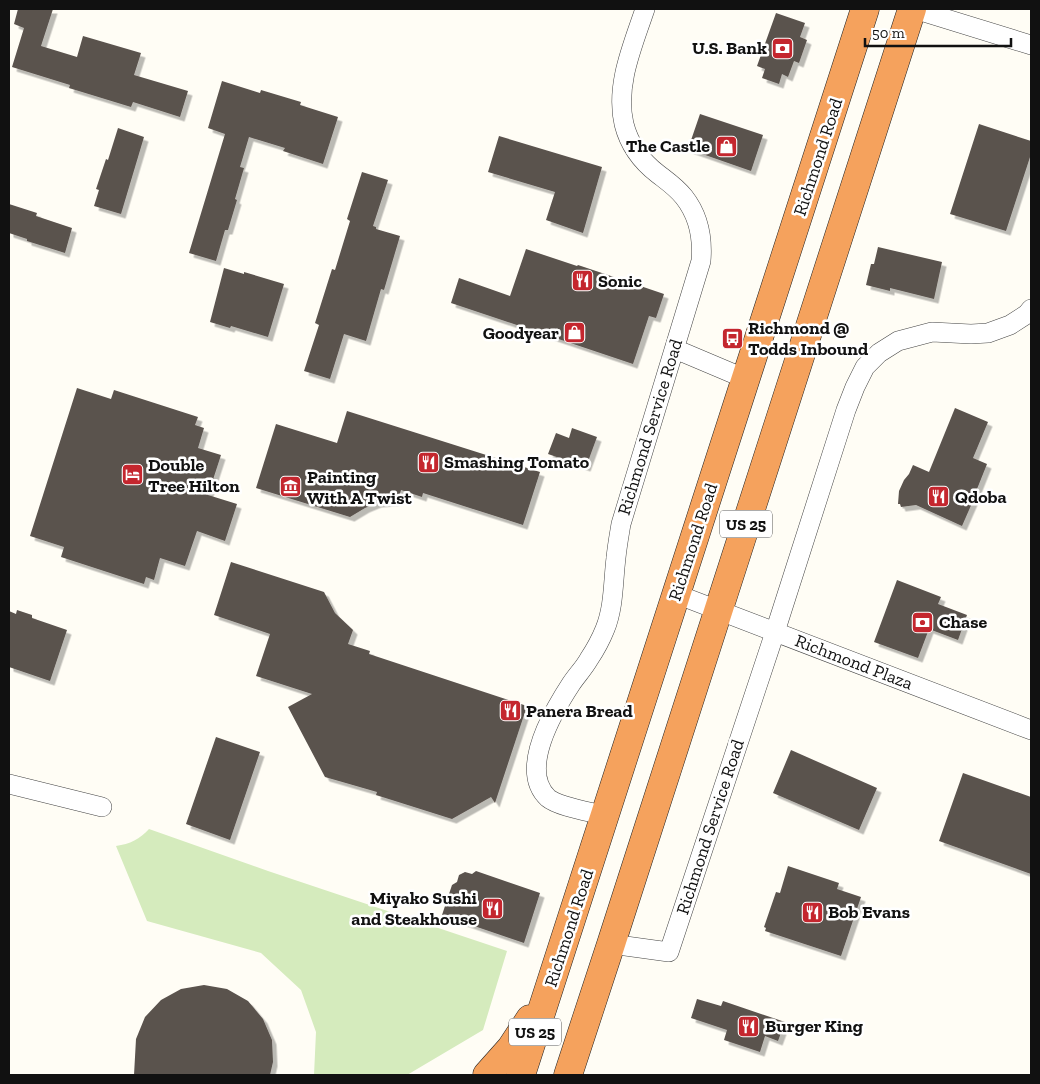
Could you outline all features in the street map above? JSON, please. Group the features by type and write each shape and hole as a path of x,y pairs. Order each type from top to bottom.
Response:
{"highway":[{"name":"Richmond Road","path":"521,1075 865,9"},
{"name":"US 25","path":"568,1075 612,944 913,9"},
{"path":"488,1075 511,1048 549,988"},
{"path":"573,1075 579,1040"}],"street":[{"name":"Richmond Service Road","path":"606,816 555,802 547,797 539,783 536,767 541,742 554,712 572,682 589,659 610,617 620,524 701,261 701,232 693,212 684,197 672,184 656,173 634,149 624,124 622,105 624,77 645,9"},
{"path":"913,9 1031,45"},
{"name":"Richmond Service Road","path":"612,944 669,952 846,410 865,367 880,353 898,341 932,332 988,333 1010,325 1027,314 1031,309"},
{"path":"674,348 746,378"},
{"name":"Richmond Plaza","path":"676,594 1031,730"},
{"path":"9,784 102,807"}],"green space":[{"path":"149,829 507,951 483,1030 407,1075 314,1075 316,1032 301,990 261,953 147,921 116,846 126,844 142,836"}],"building":[{"path":"18,9 53,9 41,46 77,57 83,36 141,53 134,75 188,91 180,117 133,102 131,107 69,88 70,85 12,67 24,28 14,24"},
{"path":"776,13 805,23 800,37 807,40 799,63 794,61 788,77 782,74 779,84 762,78 765,69 757,66"},
{"path":"222,81 260,93 261,90 301,102 300,105 338,117 323,164 283,151 285,148 249,137 240,167 244,168 235,199 237,200 228,230 225,230 216,261 189,253 225,134 208,128"},
{"path":"700,114 763,135 751,171 688,149"},
{"path":"979,124 1031,141 1031,154 1006,231 950,214"},
{"path":"118,128 144,137 121,214 94,206 99,190 96,189"},
{"path":"499,136 602,167 583,233 546,220 555,192 488,172"},
{"path":"362,172 388,180 373,226 376,229 400,236 384,290 381,289 366,341 344,334 330,379 304,371 319,325 315,323 332,269 335,270 350,221 347,219"},
{"path":"9,204 37,213 36,216 72,228 65,253 9,233"},
{"path":"878,247 942,262 934,299 890,288 890,291 866,285 871,264 874,264"},
{"path":"526,249 664,294 656,318 649,316 633,364 451,303 459,278 510,296"},
{"path":"224,268 284,284 268,337 210,322"},
{"name":"Double Tree Hilton","path":"77,388 111,399 114,390 198,417 195,425 204,428 198,448 221,455 208,495 237,504 225,541 197,531 185,566 160,558 154,580 146,577 144,584 61,557 64,547 30,536"},
{"path":"955,408 988,422 973,458 987,464 962,526 916,505 901,507 898,504 899,491 913,465 929,472"},
{"path":"347,411 540,472 523,525 423,493 422,497 401,490 398,501 377,503 350,517 256,488 276,424 337,443"},
{"path":"572,428 597,437 586,467 548,454 556,433 569,438"},
{"path":"231,562 324,592 335,613 353,630 348,644 370,651 369,654 527,706 495,803 491,797 452,819 376,795 377,792 325,777 288,707 312,694 256,676 270,634 214,615"},
{"name":"Chase","path":"897,580 941,597 938,604 967,615 958,640 929,629 918,658 874,642"},
{"path":"17,610 32,615 32,618 67,630 50,681 9,667 9,611 16,614"},
{"path":"216,737 260,752 230,840 186,824"},
{"path":"791,750 877,788 859,830 773,793"},
{"path":"963,773 1031,797 1031,874 939,841"},
{"name":"Bob Evans","path":"788,866 839,883 837,889 861,897 841,956 765,931 766,928 764,927 776,892 780,893"},
{"path":"476,871 540,893 524,943 442,915 452,885 457,882 459,875 465,872 472,874"},
{"path":"204,985 227,989 248,1001 263,1019 272,1040 273,1062 270,1075 134,1075 136,1039 145,1017 161,1000 181,989"},
{"name":"Burger King","path":"697,999 721,1006 723,1001 785,1022 778,1041 765,1036 760,1052 724,1040 727,1030 691,1018"}],"place":[{"name":"U.S. Bank","path":"783,48"},
{"name":"The Castle","path":"726,146"},
{"name":"Sonic","path":"582,281"},
{"name":"Goodyear","path":"575,333"},
{"name":"Richmond @ Todds Inbound","path":"732,338"},
{"name":"Smashing Tomato","path":"428,462"},
{"name":"Double Tree Hilton","path":"132,475"},
{"name":"Painting With A Twist","path":"291,487"},
{"name":"Qdoba","path":"939,497"},
{"name":"Chase","path":"923,622"},
{"name":"Panera Bread","path":"510,711"},
{"name":"Miyako Sushi and Steakhouse","path":"493,908"},
{"name":"Bob Evans","path":"812,912"},
{"name":"Burger King","path":"749,1026"}]}
